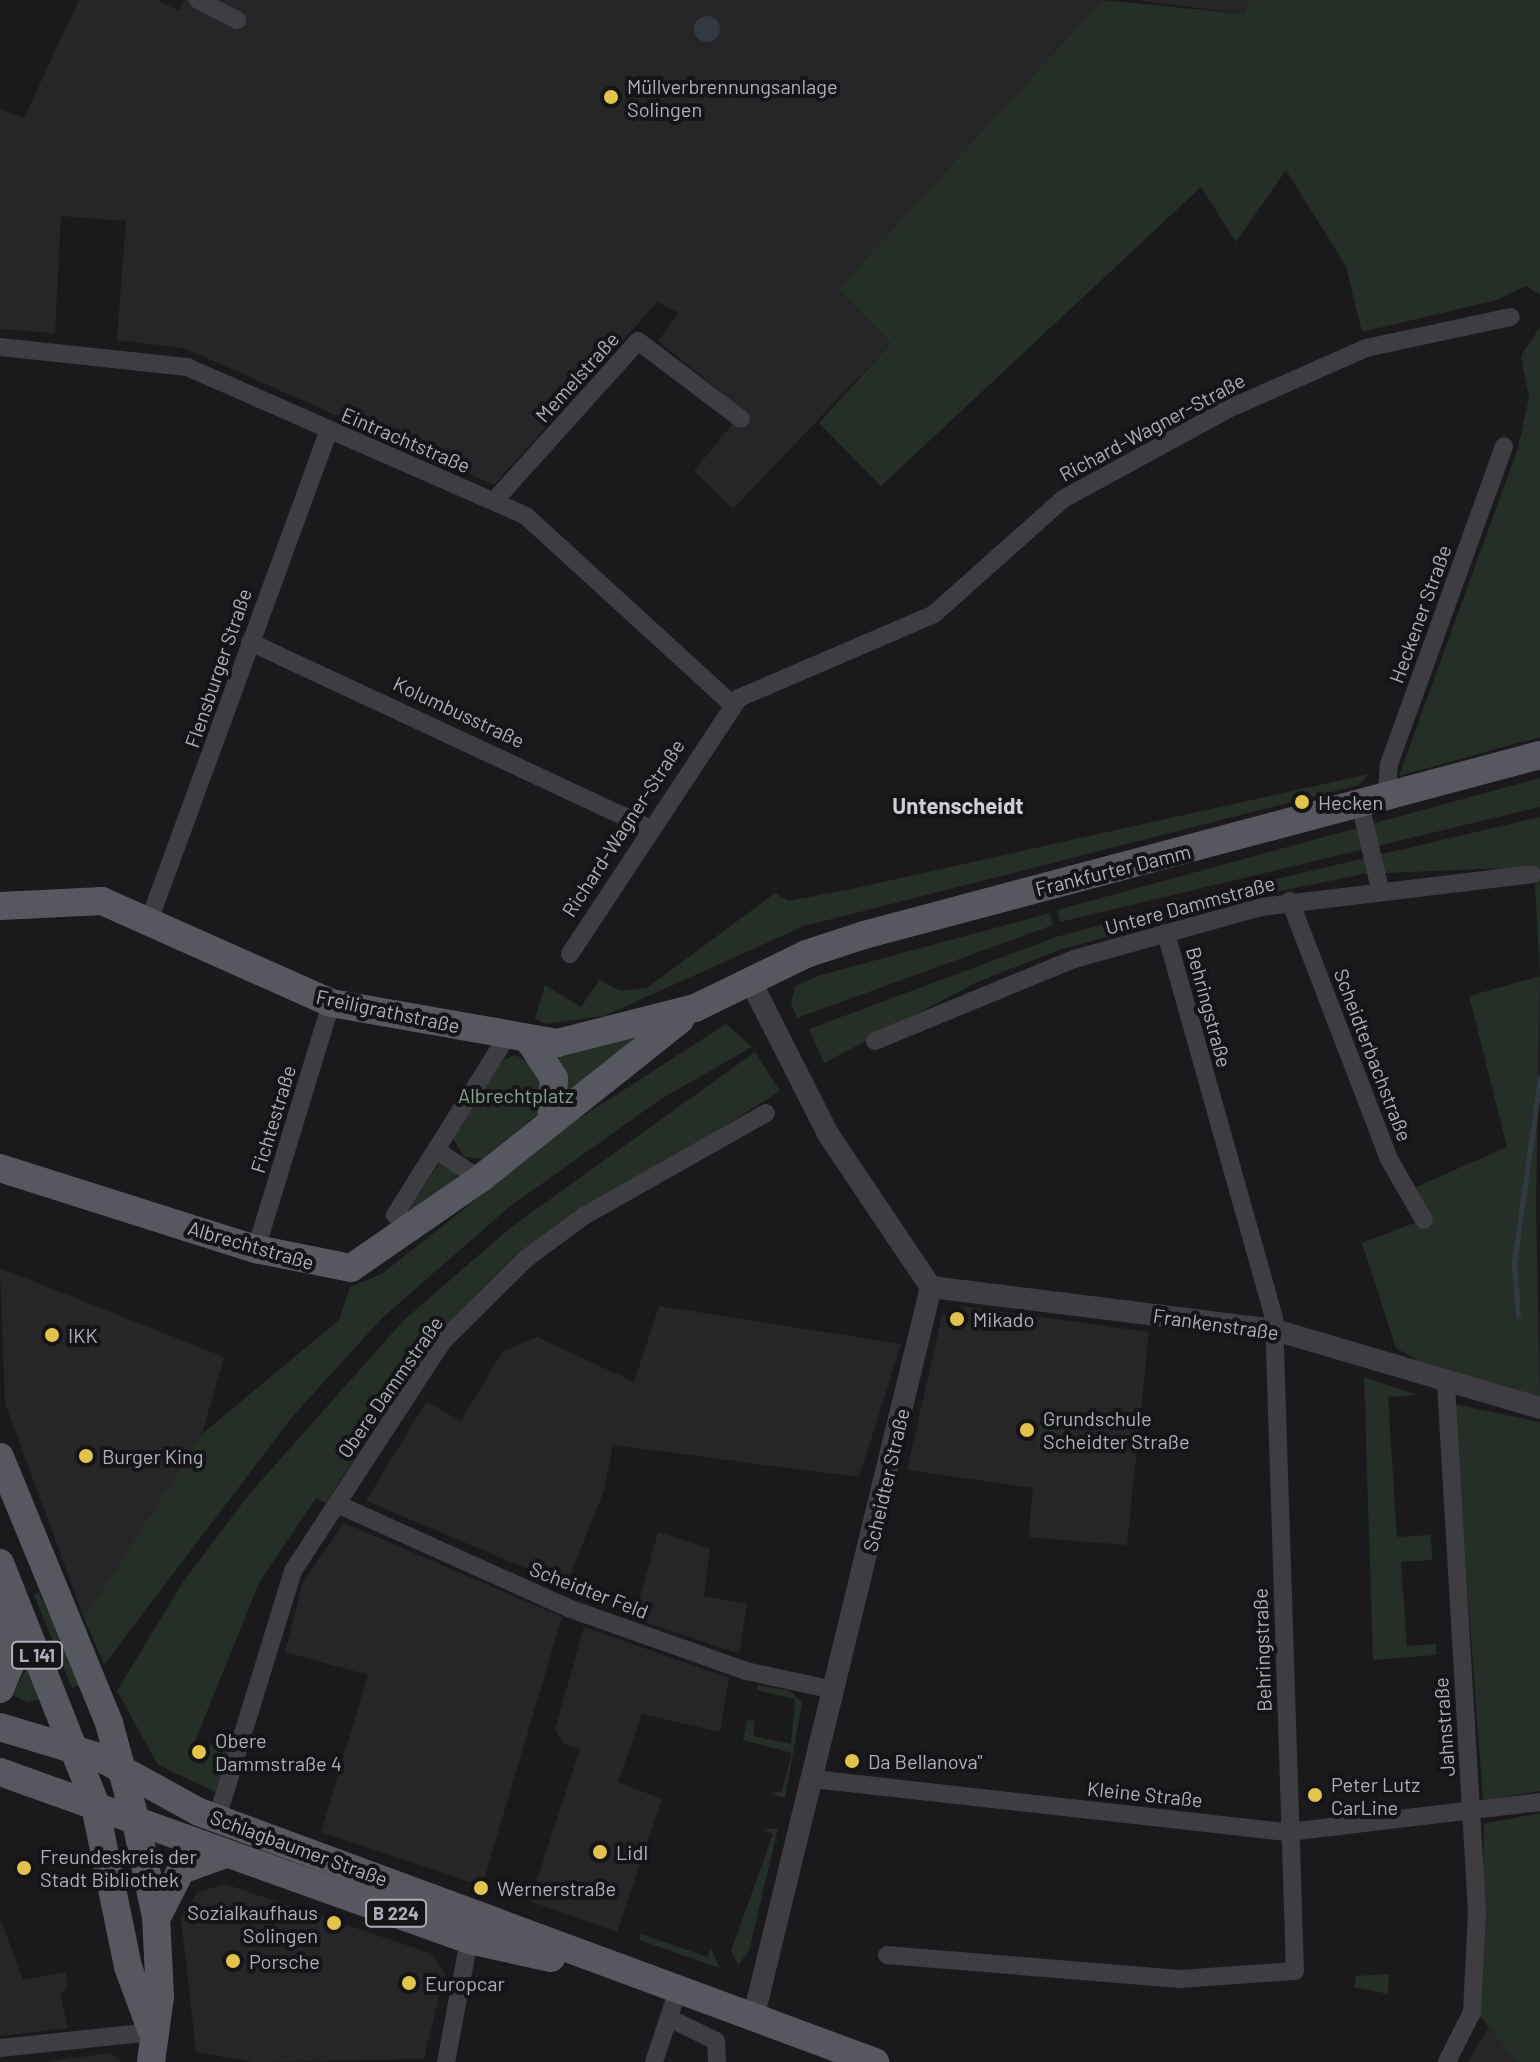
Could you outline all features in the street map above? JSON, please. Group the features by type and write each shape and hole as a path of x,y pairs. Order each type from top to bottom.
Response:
{"main road":[{"name":"Frankfurter Damm","path":"695,1008 750,980 864,935 1373,804 1540,755"},
{"name":"Freiligrathstraße","path":"0,906 102,901 331,1003 518,1040 609,1035 695,1008"},
{"name":"Albrechtstraße","path":"0,1168 256,1249 351,1268 480,1179 695,1008"},
{"path":"518,1040 554,1078 551,1122"},
{"name":"L 141","path":"0,1457 109,1723 94,1770"},
{"name":"L 141","path":"0,1563 94,1770 133,1810"},
{"path":"0,1600 14,1656 0,1689"},
{"name":"B 224","path":"0,1727 94,1770 133,1810"},
{"path":"94,1770 128,1967 152,2032"},
{"name":"Schlagbaumer Straße","path":"94,1770 618,1972 673,2006 753,2019 875,2062"},
{"name":"B 224","path":"0,1772 32,1777 94,1770"},
{"path":"151,2062 152,2032 160,1997 156,1917 133,1810 189,1808"},
{"name":"Schlagbaumer Straße","path":"133,1810 226,1854 469,1940 618,1972"},
{"path":"156,1917 181,1870 226,1854"}],"street":[{"path":"198,0 237,20"},
{"name":"Richard-Wagner-Straße","path":"570,954 647,827 731,703 934,614 1063,499 1228,409 1366,348 1511,317"},
{"name":"Memelstraße","path":"494,501 638,341 741,419"},
{"name":"Eintrachtstraße","path":"0,347 167,361 494,501 578,556 731,703"},
{"name":"Flensburger Straße","path":"149,921 329,430"},
{"name":"Heckener Straße","path":"1380,889 1373,804 1504,446"},
{"name":"Kolumbusstraße","path":"250,642 647,827"},
{"name":"Untere Dammstraße","path":"875,1041 1024,977 1166,933 1290,901 1532,874"},
{"name":"Scheidterbachstraße","path":"1290,901 1389,1159 1424,1220"},
{"name":"Behringstraße","path":"887,1955 1180,1979 1295,1971 1275,1330 1166,933"},
{"path":"750,980 798,1079 931,1287"},
{"name":"Fichtestraße","path":"256,1249 331,1003"},
{"path":"395,1215 436,1150 518,1040"},
{"name":"Obere Dammstraße","path":"217,1818 281,1601 337,1504 443,1341 527,1258 641,1180 766,1113"},
{"path":"436,1150 480,1179"},
{"name":"Frankenstraße","path":"931,1287 1275,1330 1446,1384 1540,1408"},
{"name":"Scheidter Straße","path":"753,2019 931,1287"},
{"name":"Jahnstraße","path":"1446,1384 1473,1814 1472,2012 1447,2062"},
{"name":"Scheidter Feld","path":"337,1504 571,1609 746,1671 834,1690"},
{"name":"Kleine Straße","path":"813,1779 1289,1832 1473,1814 1540,1802"},
{"path":"446,2062 469,1940"},
{"path":"654,2062 673,2006 716,2041 717,2062"},
{"path":"0,2048 152,2032"}],"shaded area":[{"path":"79,0 157,0 179,11 185,0 1102,0 838,289 891,343 733,509 694,471 734,422 726,396 658,341 679,313 657,302 494,485 184,348 117,340 126,221 61,216 55,333 0,329 0,109 24,118"},
{"path":"1136,0 1249,0 1246,14"},
{"path":"707,16 717,19 720,29 717,39 707,42 697,39 694,29 697,19"},
{"path":"0,1268 224,1357 202,1434 84,1618 5,1403"},
{"path":"659,1306 901,1344 859,1477 613,1445 604,1491 566,1585 366,1501 426,1402 461,1421 503,1351 537,1337 634,1382"},
{"name":"Grundschule Scheidter Straße","path":"962,1306 1149,1332 1127,1545 1028,1537 1033,1488 907,1470 942,1316"},
{"path":"344,1523 562,1617 482,1886 321,1832 368,1675 285,1652 303,1581"},
{"path":"658,1532 710,1549 704,1596 747,1604 739,1654 634,1618"},
{"path":"584,1627 729,1678 720,1732 642,1714 618,1782 662,1799 617,1932 530,1901 580,1749 564,1744 555,1729"},
{"path":"225,1884 430,1953 445,1973 424,2059 252,2062 196,2052 181,1918 198,1892"},
{"path":"0,1918 23,1980 66,1972 68,1987 60,1993 68,2028 0,2036"},
{"path":"1490,2025 1517,2062 1468,2062"},
{"path":"111,2053 121,2062 42,2062"}],"green space":[{"path":"1102,0 1245,14 1249,0 1540,0 1540,295 1526,286 1497,300 1362,332 1346,266 1286,170 1236,242 1201,187 881,486 819,423 891,343 838,289"},
{"path":"1540,327 1540,737 1399,776 1518,448 1529,397 1521,356"},
{"path":"1369,774 1359,785 804,926 604,1016 545,1024 535,1018 545,985 581,1007 599,980 621,991 647,988 775,893 788,901 851,889"},
{"path":"1540,778 1540,807 1060,922 1057,910"},
{"path":"1540,817 1540,974 1534,867 1363,874 1262,895 1259,883"},
{"path":"1250,885 1253,897 1059,950 975,983 824,1063 809,1029 1056,937"},
{"path":"1050,913 1053,925 797,1018 791,1003 795,986 821,975"},
{"path":"1540,976 1536,1206 1540,1396 1453,1380 1396,1348 1362,1243 1430,1217 1416,1187 1507,1147 1469,996"},
{"path":"726,1024 752,1047 661,1099 509,1207 382,1318 292,1417 104,1665 84,1618 202,1434 339,1320 350,1287 383,1273 574,1122"},
{"path":"636,1038 567,1093 554,1052"},
{"path":"755,1052 780,1091 523,1253 409,1373 326,1503 316,1498 260,1581 188,1758 203,1764 211,1744 236,1753 222,1795 158,1765 117,1691 183,1582 251,1492 403,1321 510,1228"},
{"name":"Albrechtplatz","path":"515,1055 541,1069 540,1112 482,1159 464,1157 453,1139 503,1060"},
{"path":"440,1162 458,1172 457,1181 400,1224"},
{"path":"1364,1377 1417,1395 1388,1397 1397,1537 1431,1535 1432,1560 1401,1562 1407,1646 1436,1644 1436,1655 1373,1660"},
{"path":"1454,1404 1540,1422 1540,1791 1483,1800"},
{"path":"1051,1422 1062,1426 1066,1437 1062,1448 1051,1452 1040,1448 1036,1437 1040,1426"},
{"path":"39,1593 82,1684 72,1688 34,1595"},
{"path":"28,1666 40,1699 27,1702 12,1695"},
{"path":"758,1685 790,1691 802,1703 785,1798 772,1794 782,1791 792,1753 743,1740 747,1720 755,1721 753,1736 791,1744 795,1699 757,1690 753,1704"},
{"path":"1540,1813 1540,2062 1517,2062 1480,2016 1484,1824"},
{"path":"778,1828 749,1951 738,1965 731,1951 773,1834 763,1830"},
{"path":"641,1934 707,1957 711,1949 720,1968 639,1940"},
{"path":"1389,1974 1388,1994 1354,1987 1356,1976"}],"waterway":[{"path":"1518,1316 1514,1263 1540,1078"}],"place":[{"name":"Müllverbrennungsanlage Solingen","path":"611,97"},
{"name":"Hecken","path":"1302,802"},
{"name":"Mikado","path":"957,1319"},
{"name":"IKK","path":"52,1335"},
{"name":"Grundschule Scheidter Straße","path":"1027,1430"},
{"name":"Burger King","path":"86,1456"},
{"name":"Obere Dammstraße 4","path":"199,1752"},
{"name":"Da Bellanova\"","path":"852,1761"},
{"name":"Peter Lutz CarLine","path":"1315,1795"},
{"name":"Lidl","path":"600,1852"},
{"name":"Freundeskreis der Stadt Bibliothek","path":"24,1868"},
{"name":"Wernerstraße","path":"481,1888"},
{"name":"Sozialkaufhaus Solingen","path":"334,1923"},
{"name":"Porsche","path":"233,1961"},
{"name":"Europcar","path":"409,1983"}],"district":[{"name":"Untenscheidt","path":"958,806"}]}
